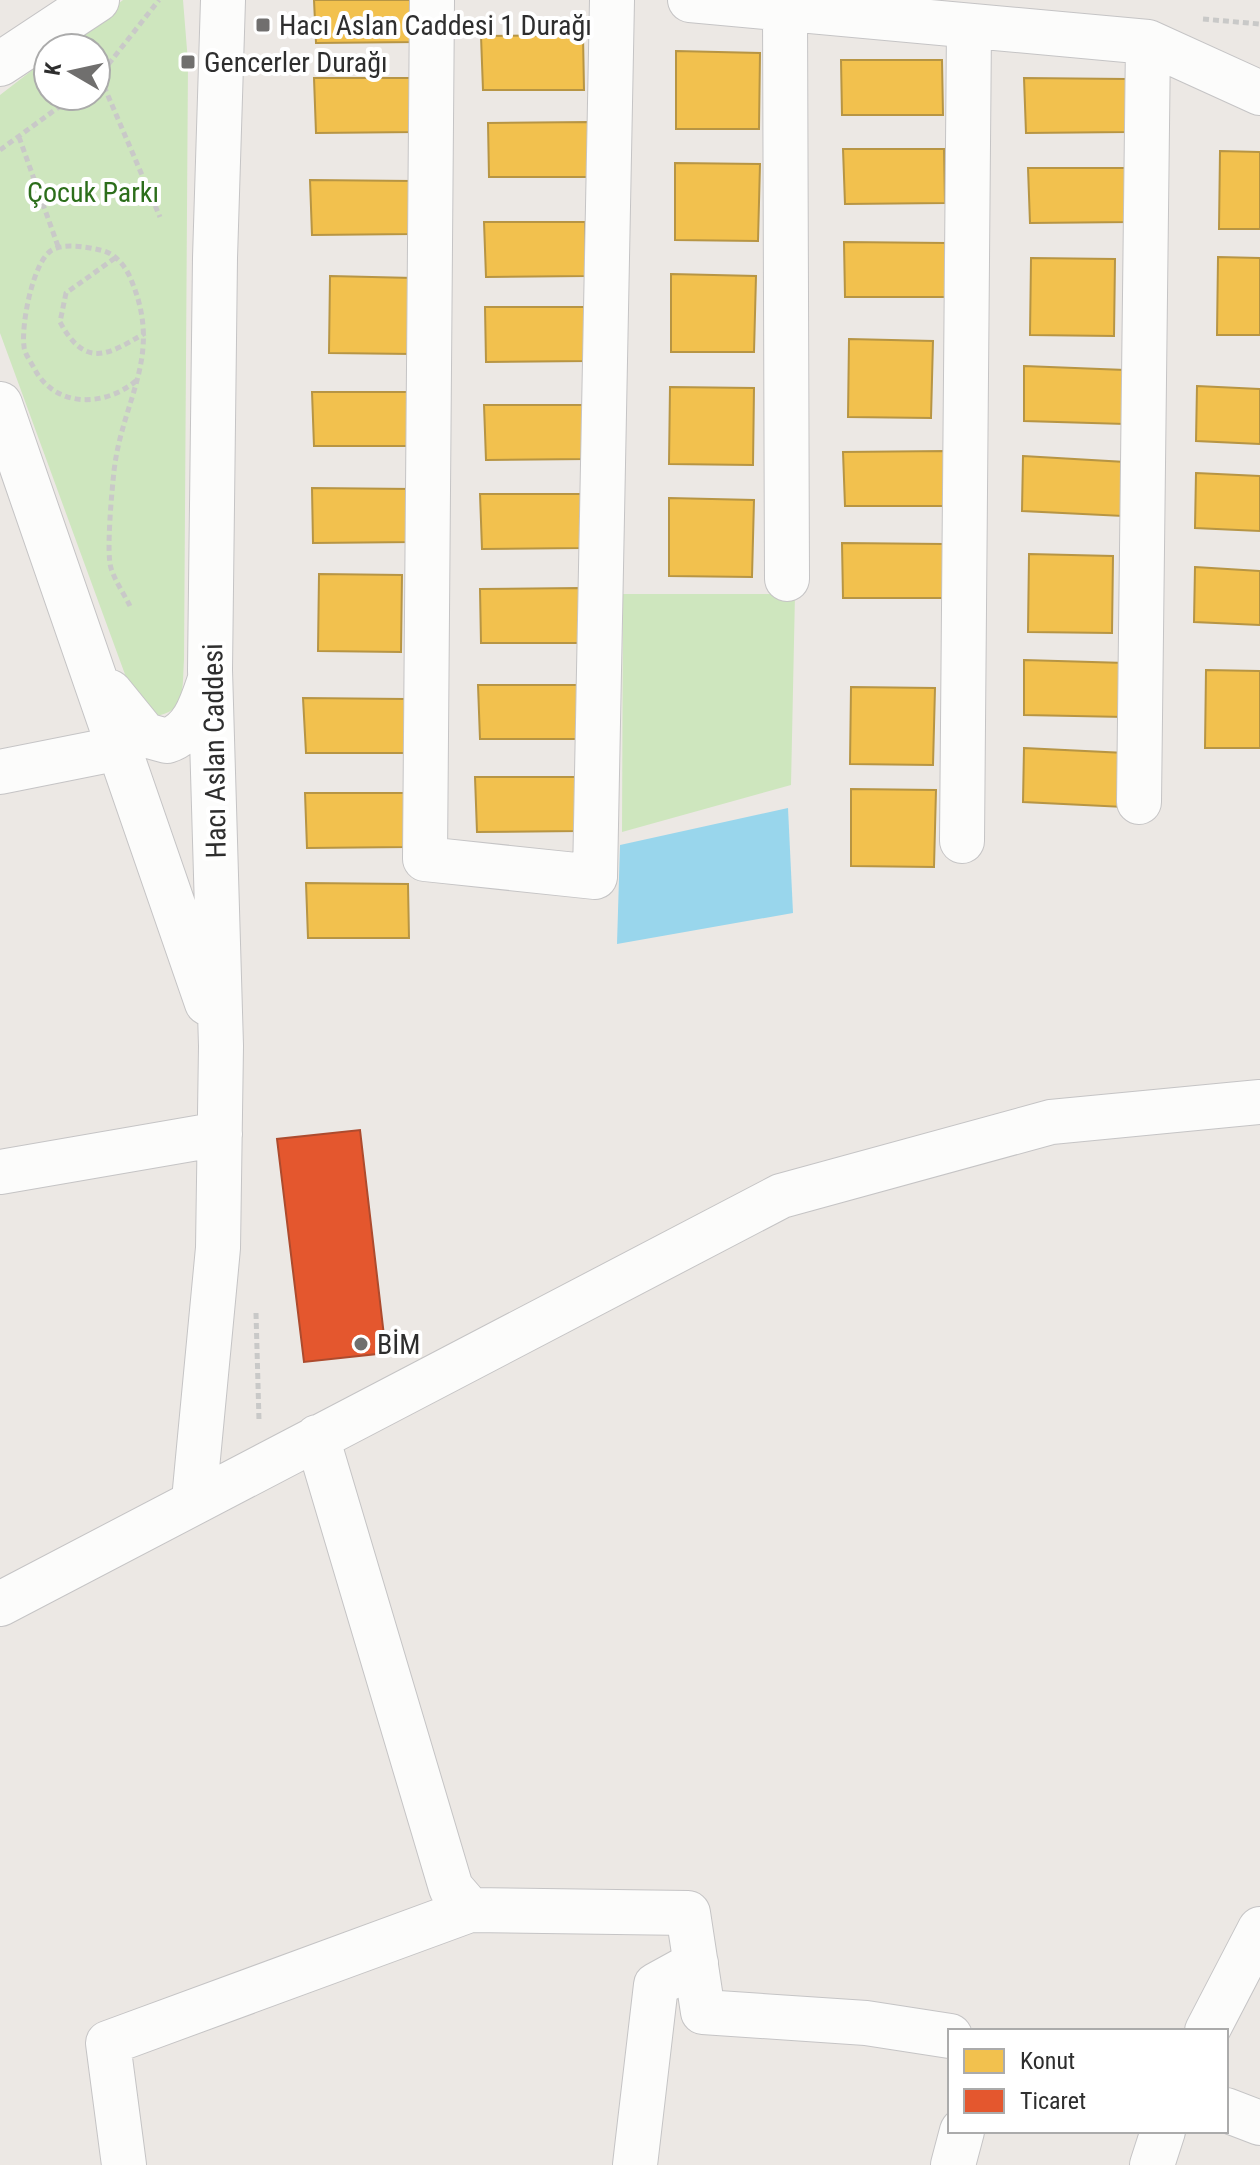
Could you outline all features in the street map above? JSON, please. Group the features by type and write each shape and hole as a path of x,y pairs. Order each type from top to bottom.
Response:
{"street":[{"path":"0,64 97,0"},
{"name":"Hacı Aslan Caddesi","path":"194,1500 218,1248 221,1046 211,677 215,258 223,0"},
{"path":"432,0 425,859 595,877 612,0"},
{"path":"690,0 785,12 1148,42 1260,93"},
{"path":"785,12 787,579"},
{"path":"962,841 969,28"},
{"path":"1139,802 1148,42"},
{"path":"0,404 96,675 221,1046"},
{"path":"96,675 139,730 151,739 163,742 178,737 197,717 211,677"},
{"path":"0,772 120,748"},
{"path":"0,1604 781,1196 1051,1122 1260,1102"},
{"path":"0,1172 220,1134"},
{"path":"317,1437 451,1888 470,1910"},
{"path":"124,2165 108,2043 470,1910 688,1913 703,2012 866,2023 948,2036"},
{"path":"1208,2029 1260,1929"},
{"path":"635,2165 656,1985 696,1963"},
{"path":"1228,2111 1260,2123"},
{"path":"953,2165 961,2133"},
{"path":"1152,2165 1162,2133"}],"path":[{"path":"112,60 159,0"},
{"path":"112,109 160,217"},
{"path":"0,150 53,112"},
{"path":"19,137 59,249"},
{"path":"130,606 110,566 114,468 137,380 145,333 141,304 127,270 108,252 79,246 52,250 36,266 23,347 38,376 59,394 102,401 123,393 137,380"},
{"path":"115,258 66,293 60,322 71,343 87,352 109,354 145,333"}],"green space":[{"name":"Çocuk Parkı","path":"123,0 183,0 188,62 184,660 181,697 172,710 154,716 130,688 0,333 0,95 32,70 32,112 112,112 112,32 82,32"},
{"path":"623,594 795,594 791,785 622,832"}],"water":[{"path":"788,808 793,913 617,944 620,845"}],"building: Konut":[{"path":"314,0 416,0 417,42 316,43"},
{"path":"583,35 584,90 483,90 481,36"},
{"path":"676,51 760,53 759,129 676,129"},
{"path":"841,60 942,60 943,115 842,115"},
{"path":"314,78 415,78 416,132 316,133"},
{"path":"1024,78 1126,79 1127,132 1026,133"},
{"path":"589,122 590,177 489,177 488,123"},
{"path":"843,149 944,149 945,203 845,204"},
{"path":"1220,151 1260,152 1260,229 1219,229"},
{"path":"675,163 760,164 758,241 675,240"},
{"path":"1028,168 1130,168 1131,222 1030,223"},
{"path":"310,180 412,181 412,234 312,235"},
{"path":"484,222 585,222 586,276 486,277"},
{"path":"844,242 945,243 946,297 845,297"},
{"path":"1218,257 1260,258 1260,335 1217,335"},
{"path":"1031,258 1115,259 1114,336 1030,335"},
{"path":"671,274 756,276 754,352 671,352"},
{"path":"330,276 413,278 412,354 329,353"},
{"path":"485,307 586,307 587,361 486,362"},
{"path":"849,339 933,341 931,418 848,417"},
{"path":"1024,366 1125,370 1125,424 1024,421"},
{"path":"1197,386 1260,389 1260,444 1196,441"},
{"path":"670,387 754,388 753,465 669,464"},
{"path":"312,392 414,392 415,446 314,446"},
{"path":"484,405 586,405 587,459 486,460"},
{"path":"945,451 946,506 845,506 843,452"},
{"path":"1023,456 1125,462 1123,516 1022,511"},
{"path":"1196,473 1260,476 1260,531 1195,528"},
{"path":"312,488 413,489 414,542 313,543"},
{"path":"480,494 582,494 582,548 482,549"},
{"path":"669,498 754,500 752,577 669,576"},
{"path":"842,543 943,544 944,598 843,598"},
{"path":"1029,554 1113,556 1112,633 1028,632"},
{"path":"1195,567 1260,571 1260,625 1194,622"},
{"path":"319,574 402,575 401,652 318,651"},
{"path":"581,588 582,643 481,643 480,589"},
{"path":"1024,660 1125,663 1125,717 1024,715"},
{"path":"1206,670 1260,671 1260,748 1205,748"},
{"path":"478,685 579,685 580,739 480,739"},
{"path":"851,687 935,688 933,765 850,764"},
{"path":"303,698 405,699 406,753 306,753"},
{"path":"1024,748 1125,753 1124,807 1023,802"},
{"path":"475,777 577,777 578,831 477,832"},
{"path":"851,789 936,790 934,867 851,866"},
{"path":"305,793 407,793 408,847 307,848"},
{"path":"306,883 408,884 409,938 308,938"}],"building: Ticaret":[{"path":"360,1130 386,1353 304,1362 277,1139"}],"place":[{"name":"Hacı Aslan Caddesi 1 Durağı","path":"263,25"},
{"name":"Gencerler Durağı","path":"188,62"},
{"name":"BİM","path":"361,1344"}]}
